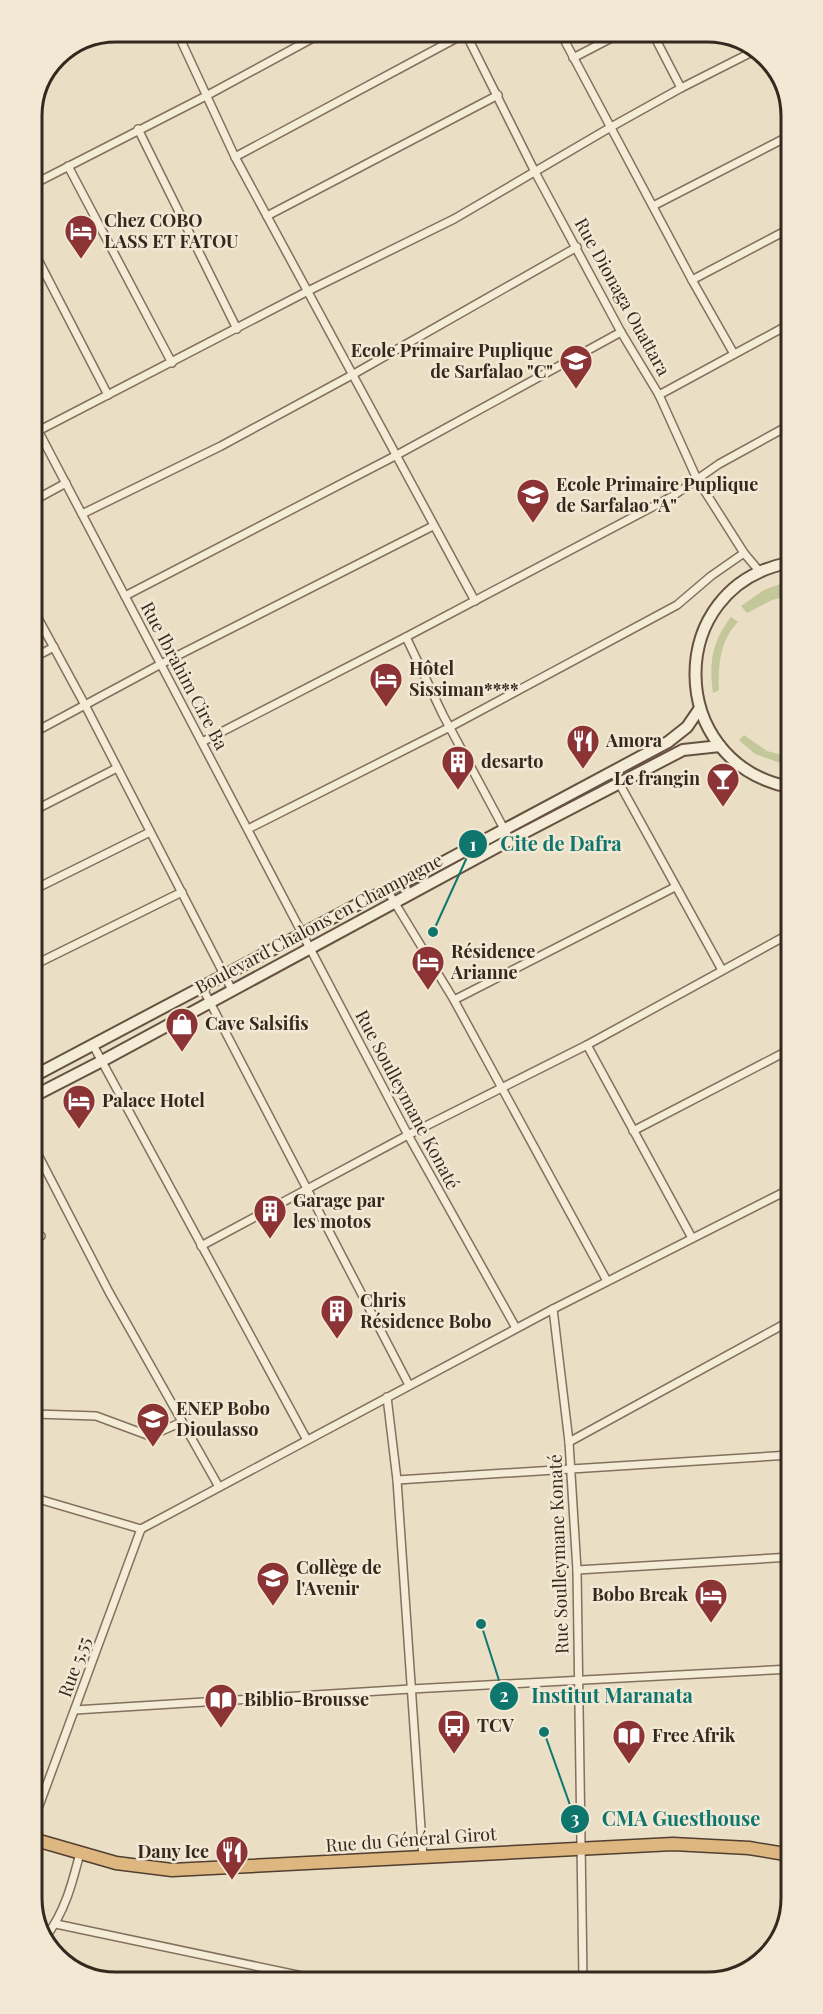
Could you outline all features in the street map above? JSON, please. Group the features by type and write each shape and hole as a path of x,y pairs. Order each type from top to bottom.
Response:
{"highway":[{"name":"Rue du Général Girot","path":"42,1842 133,1866 172,1870 673,1844 749,1848 781,1853"}],"main road":[{"path":"781,566 759,572 727,595 706,626 699,643 695,671 700,708 706,724 720,746 731,758 750,772 781,785"},
{"name":"Boulevard Chalons en Champagne","path":"42,1092 394,903 677,735 687,727 700,708"},
{"name":"Boulevard Chalons en Champagne","path":"42,1072 387,890 619,783 683,750 720,746"}],"street":[{"path":"182,42 235,158 475,601"},
{"path":"42,180 306,42"},
{"path":"235,158 448,42"},
{"name":"Rue Dionaga Ouattara","path":"471,42 535,172 621,332 659,395 697,479 744,554 759,572"},
{"path":"565,42 734,354"},
{"path":"573,58 604,42"},
{"path":"657,42 681,88"},
{"path":"42,429 308,291 453,219 611,127 748,54"},
{"path":"267,216 498,95"},
{"path":"138,129 237,329"},
{"path":"653,206 781,140"},
{"path":"68,166 172,363"},
{"path":"692,280 781,234"},
{"path":"82,514 221,446 352,375 577,247"},
{"path":"42,267 108,395"},
{"path":"659,395 781,330"},
{"path":"125,596 395,456 621,332"},
{"path":"202,742 673,496 719,464 781,430"},
{"name":"Rue Ibrahim Cire Ba","path":"42,438 309,948"},
{"path":"42,496 66,483"},
{"path":"42,728 161,664 433,526"},
{"path":"248,829 450,727 677,606 711,576 744,554"},
{"path":"42,625 232,990"},
{"path":"406,637 507,835"},
{"path":"42,653 54,647"},
{"path":"42,806 117,768"},
{"path":"613,772 722,970"},
{"path":"42,886 150,832"},
{"path":"454,1000 675,887"},
{"path":"387,890 454,1000 607,1281"},
{"path":"42,961 182,892"},
{"path":"201,1246 408,1135 587,1044 781,938"},
{"name":"Rue Soulleymane Konaté","path":"309,948 408,1135 516,1328"},
{"path":"202,987 410,1385"},
{"path":"587,1044 692,1238"},
{"path":"93,1045 308,1440"},
{"path":"633,1131 781,1054"},
{"path":"42,1163 109,1293 219,1487"},
{"path":"42,1500 141,1529 516,1328 781,1194"},
{"name":"Rue Soulleymane Konaté","path":"553,1309 572,1468 577,1570 583,1972"},
{"path":"569,1442 781,1326"},
{"path":"387,1397 397,1480 423,1858"},
{"path":"42,1414 96,1416 150,1436 182,1422"},
{"path":"397,1480 781,1456"},
{"name":"Rue 5.55","path":"42,1798 141,1529"},
{"path":"577,1570 781,1558"},
{"path":"75,1710 781,1670"},
{"path":"50,1931 69,1896 80,1853"},
{"path":"56,1924 283,1972"}],"green space":[{"path":"781,584 781,598 747,613 741,606 764,590"},
{"path":"731,617 738,622 727,637 721,653 719,690 713,693 711,671 713,652"},
{"path":"744,735 767,751 781,755 781,763 755,754 739,740"}],"place":[{"name":"Chez COBO LASS ET FATOU","path":"81,260"},
{"name":"Ecole Primaire Puplique de Sarfalao \"C\"","path":"576,390"},
{"name":"Ecole Primaire Puplique de Sarfalao \"A\"","path":"533,524"},
{"name":"Hôtel Sissiman****","path":"386,708"},
{"name":"Amora","path":"583,770"},
{"name":"desarto","path":"458,791"},
{"name":"Le frangin","path":"723,808"},
{"name":"Cite de Dafra","path":"433,932"},
{"name":"Résidence Arianne","path":"428,991"},
{"name":"Cave Salsifis","path":"182,1053"},
{"name":"Palace Hotel","path":"79,1130"},
{"name":"Garage par les motos","path":"270,1240"},
{"name":"Chris Résidence Bobo","path":"337,1340"},
{"name":"ENEP Bobo Dioulasso","path":"153,1448"},
{"name":"Collège de l'Avenir","path":"273,1607"},
{"name":"Institut Maranata","path":"481,1624"},
{"name":"Bobo Break","path":"711,1624"},
{"name":"Biblio-Brousse","path":"221,1729"},
{"name":"CMA Guesthouse","path":"544,1732"},
{"name":"TCV","path":"454,1755"},
{"name":"Free Afrik","path":"629,1765"},
{"name":"Dany Ice","path":"232,1881"}]}
